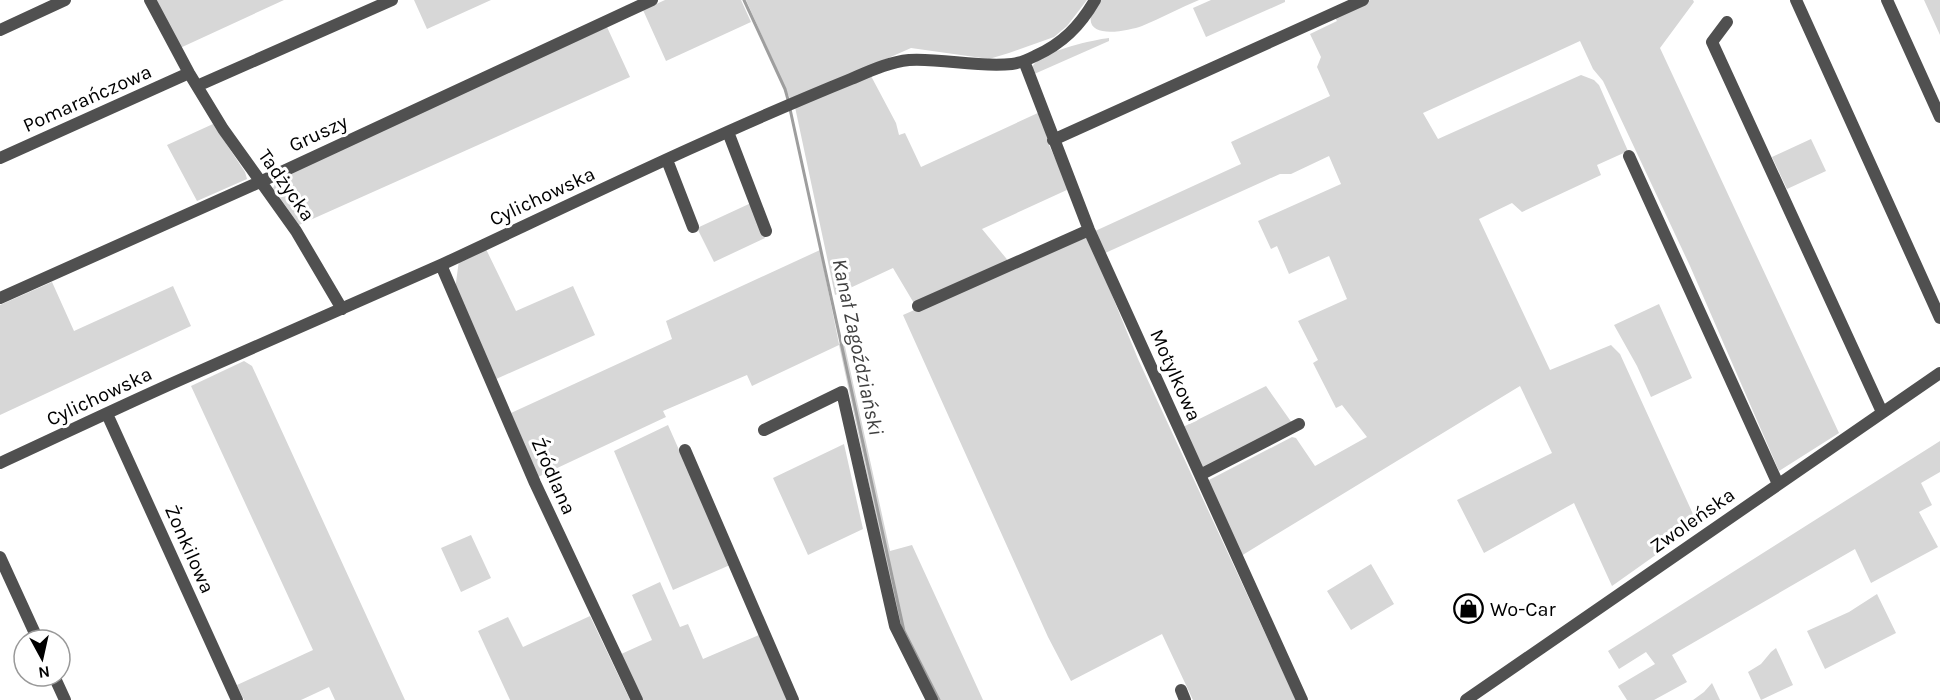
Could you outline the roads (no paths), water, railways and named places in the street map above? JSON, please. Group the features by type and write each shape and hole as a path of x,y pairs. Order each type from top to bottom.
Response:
{"street":[{"path":"0,30 65,0"},
{"name":"Tadżycka","path":"150,0 189,73 223,129 262,181 317,264 342,309"},
{"path":"197,86 393,0"},
{"name":"Gruszy","path":"0,298 262,181 651,0"},
{"name":"Cylichowska","path":"0,463 441,265 728,132 889,64 929,59 994,65 1024,62 1066,38 1086,17 1095,0"},
{"path":"1053,140 1363,0"},
{"path":"1796,0 1940,318"},
{"path":"1887,0 1940,117"},
{"path":"1727,22 1712,42 1882,412"},
{"name":"Motylkowa","path":"1024,62 1089,230 1302,700"},
{"name":"Pomarańczowa","path":"0,158 189,73"},
{"path":"728,132 766,231"},
{"path":"1629,156 1778,484"},
{"path":"667,160 693,227"},
{"path":"918,306 1089,230"},
{"name":"Źródlana","path":"441,265 535,483 637,700"},
{"name":"Zwoleńska","path":"1466,700 1940,373"},
{"path":"764,430 842,392 895,626 932,700"},
{"name":"Żonkilowa","path":"107,414 237,700"},
{"path":"1200,476 1299,424"},
{"path":"685,450 793,700"},
{"path":"0,558 32,628"}],"waterway":[{"name":"Kanał Zagoździański","path":"744,0 785,89 789,103"},
{"name":"Kanał Zagoździański","path":"790,109 904,631 939,700"}],"place":[{"name":"Wo-Car","path":"1469,609"}]}
